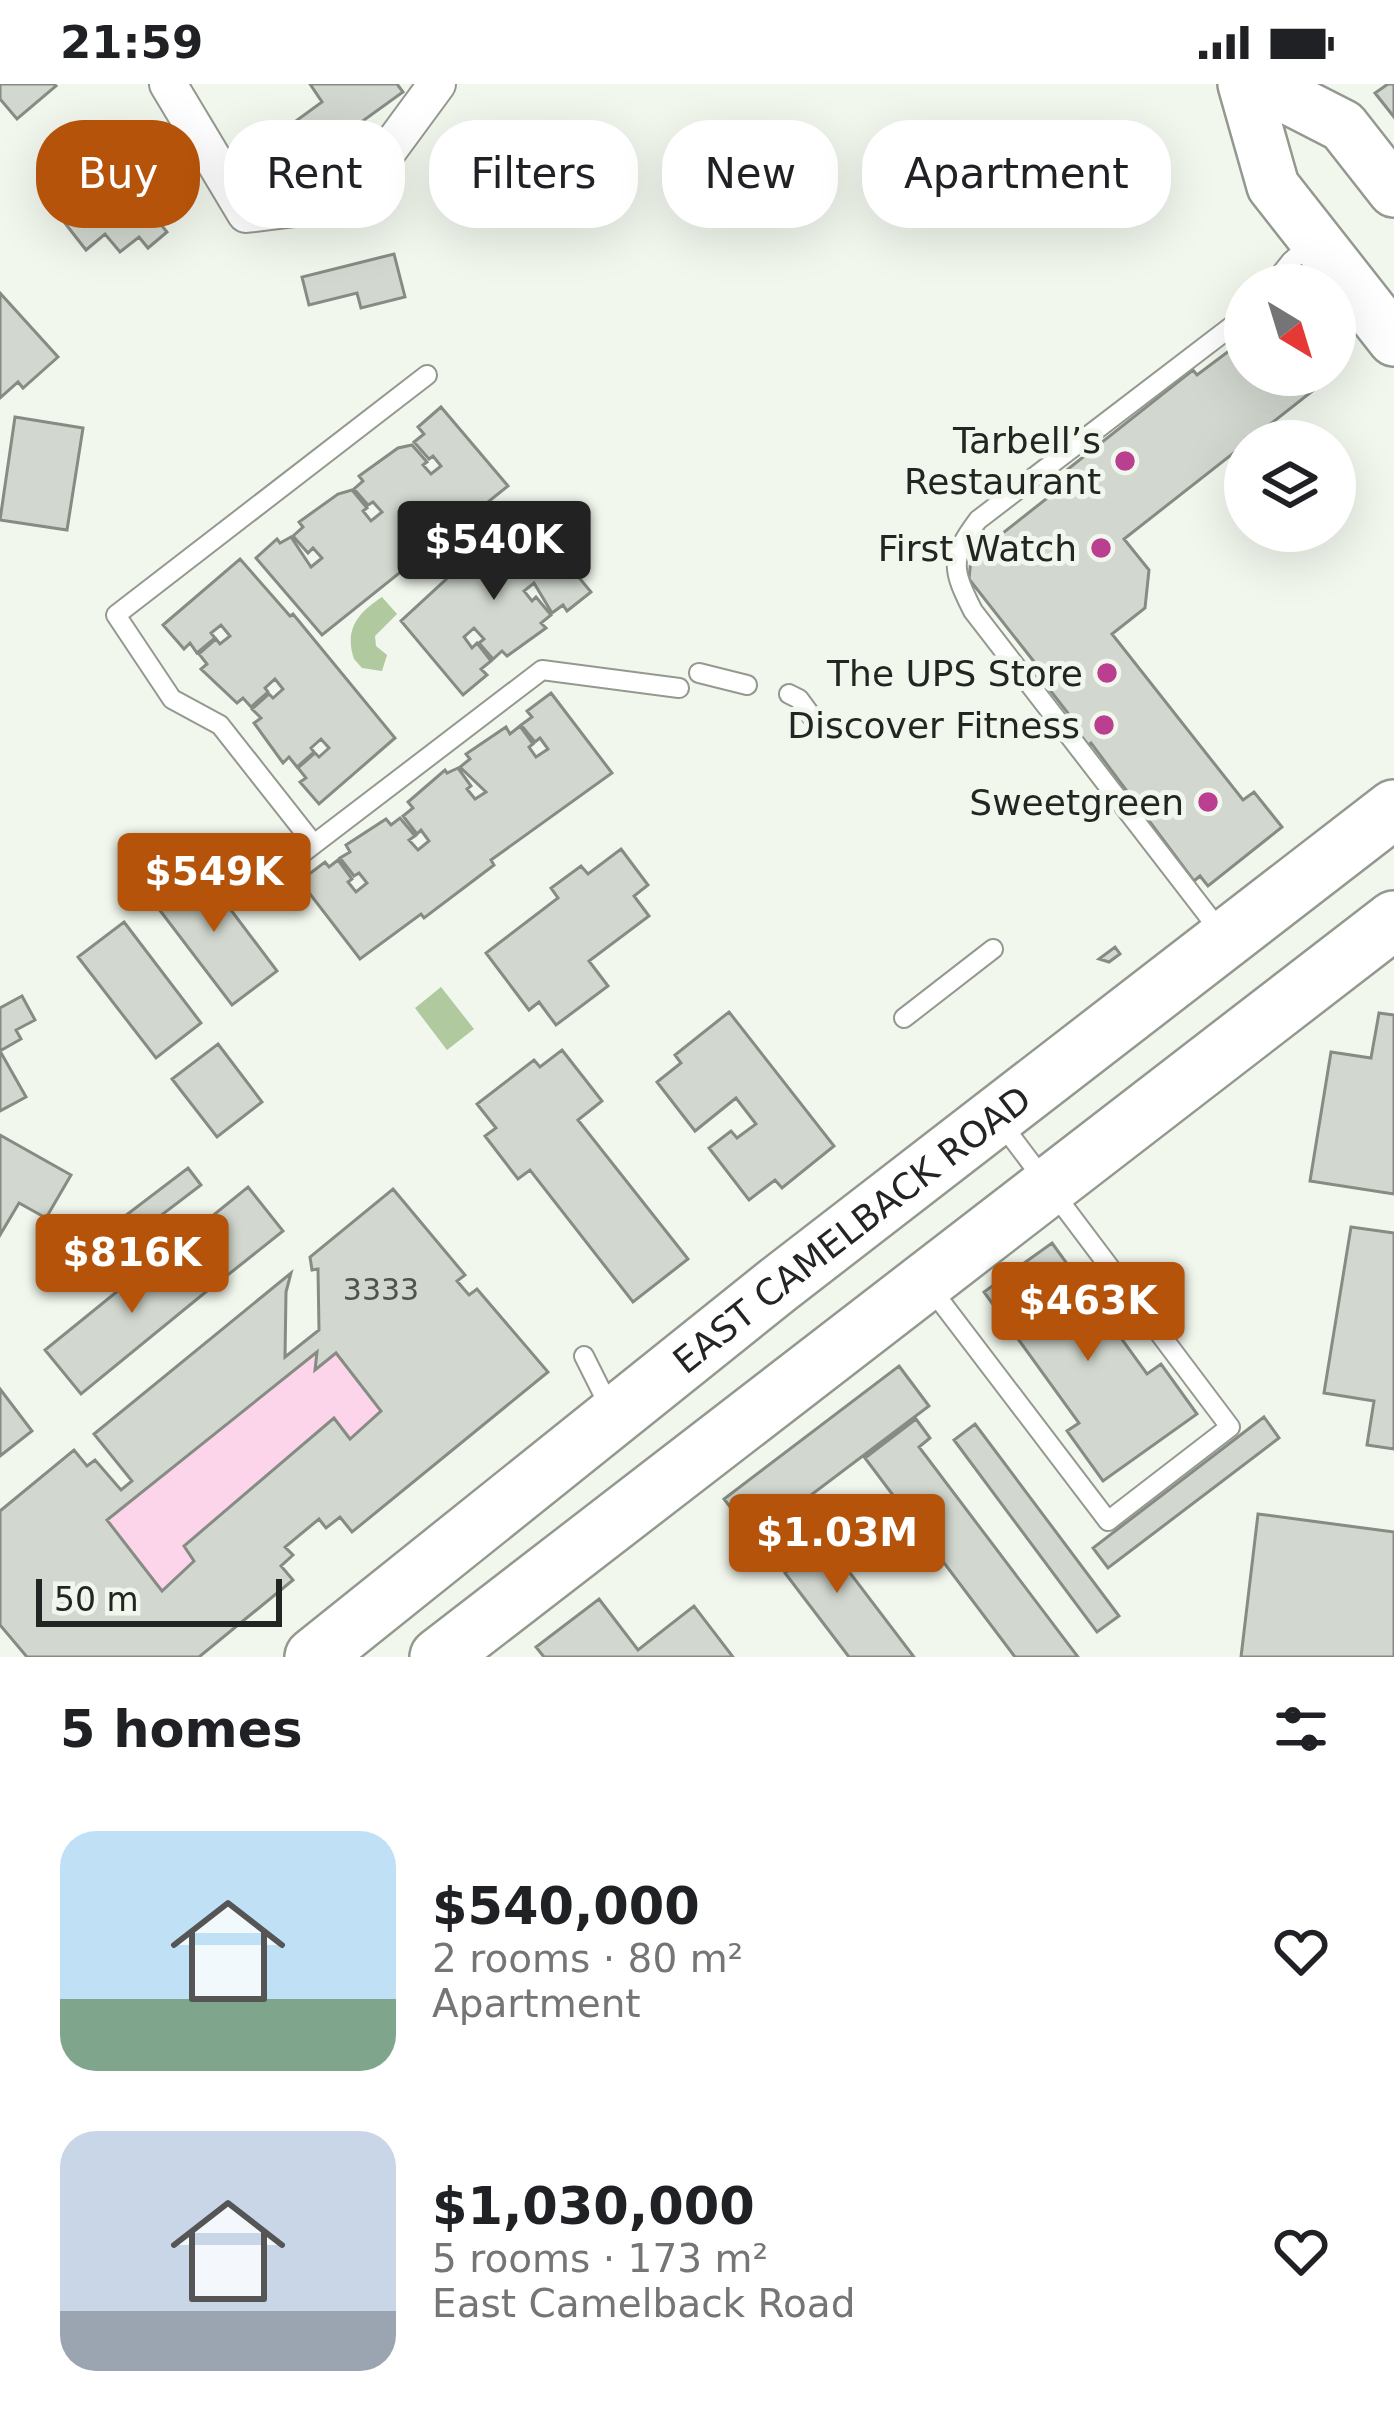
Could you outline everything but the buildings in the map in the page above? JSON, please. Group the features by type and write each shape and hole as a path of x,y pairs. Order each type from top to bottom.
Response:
{"main road":[{"path":"1244,84 1273,186 1394,340"},
{"path":"1261,84 1343,126 1394,191"},
{"name":"EAST CAMELBACK ROAD","path":"314,1657 614,1416 1394,809"},
{"path":"439,1657 1383,929 1321,865"},
{"path":"614,1416 664,1486"}],"street":[{"path":"168,84 246,214 351,201 437,84"}],"lane":[{"path":"1289,264 1317,239"},
{"path":"1224,332 978,520 956,549 956,578 973,611 1226,939"},
{"path":"313,843 220,725 172,699 116,615 427,375"},
{"path":"271,877 542,670 679,688"},
{"path":"699,673 748,685"},
{"path":"789,694 799,699 821,729"},
{"path":"904,1018 992,949"},
{"path":"926,1282 1108,1521 1230,1427 997,1118"},
{"path":"584,1356 614,1416"}],"shaded area":[{"path":"382,597 397,614 375,636 376,646 387,655 382,671 362,668 354,659 351,639 360,616"},
{"path":"441,987 474,1029 447,1050 415,1008"},
{"path":"317,1352 317,1368 336,1353 381,1411 350,1439 333,1418 184,1546 194,1561 162,1591 107,1520"}],"place":[{"name":"Tarbell’s Restaurant","path":"1125,461"},
{"name":"First Watch","path":"1101,548"},
{"name":"The UPS Store","path":"1107,673"},
{"name":"Discover Fitness","path":"1104,725"},
{"name":"Sweetgreen","path":"1208,802"}]}
